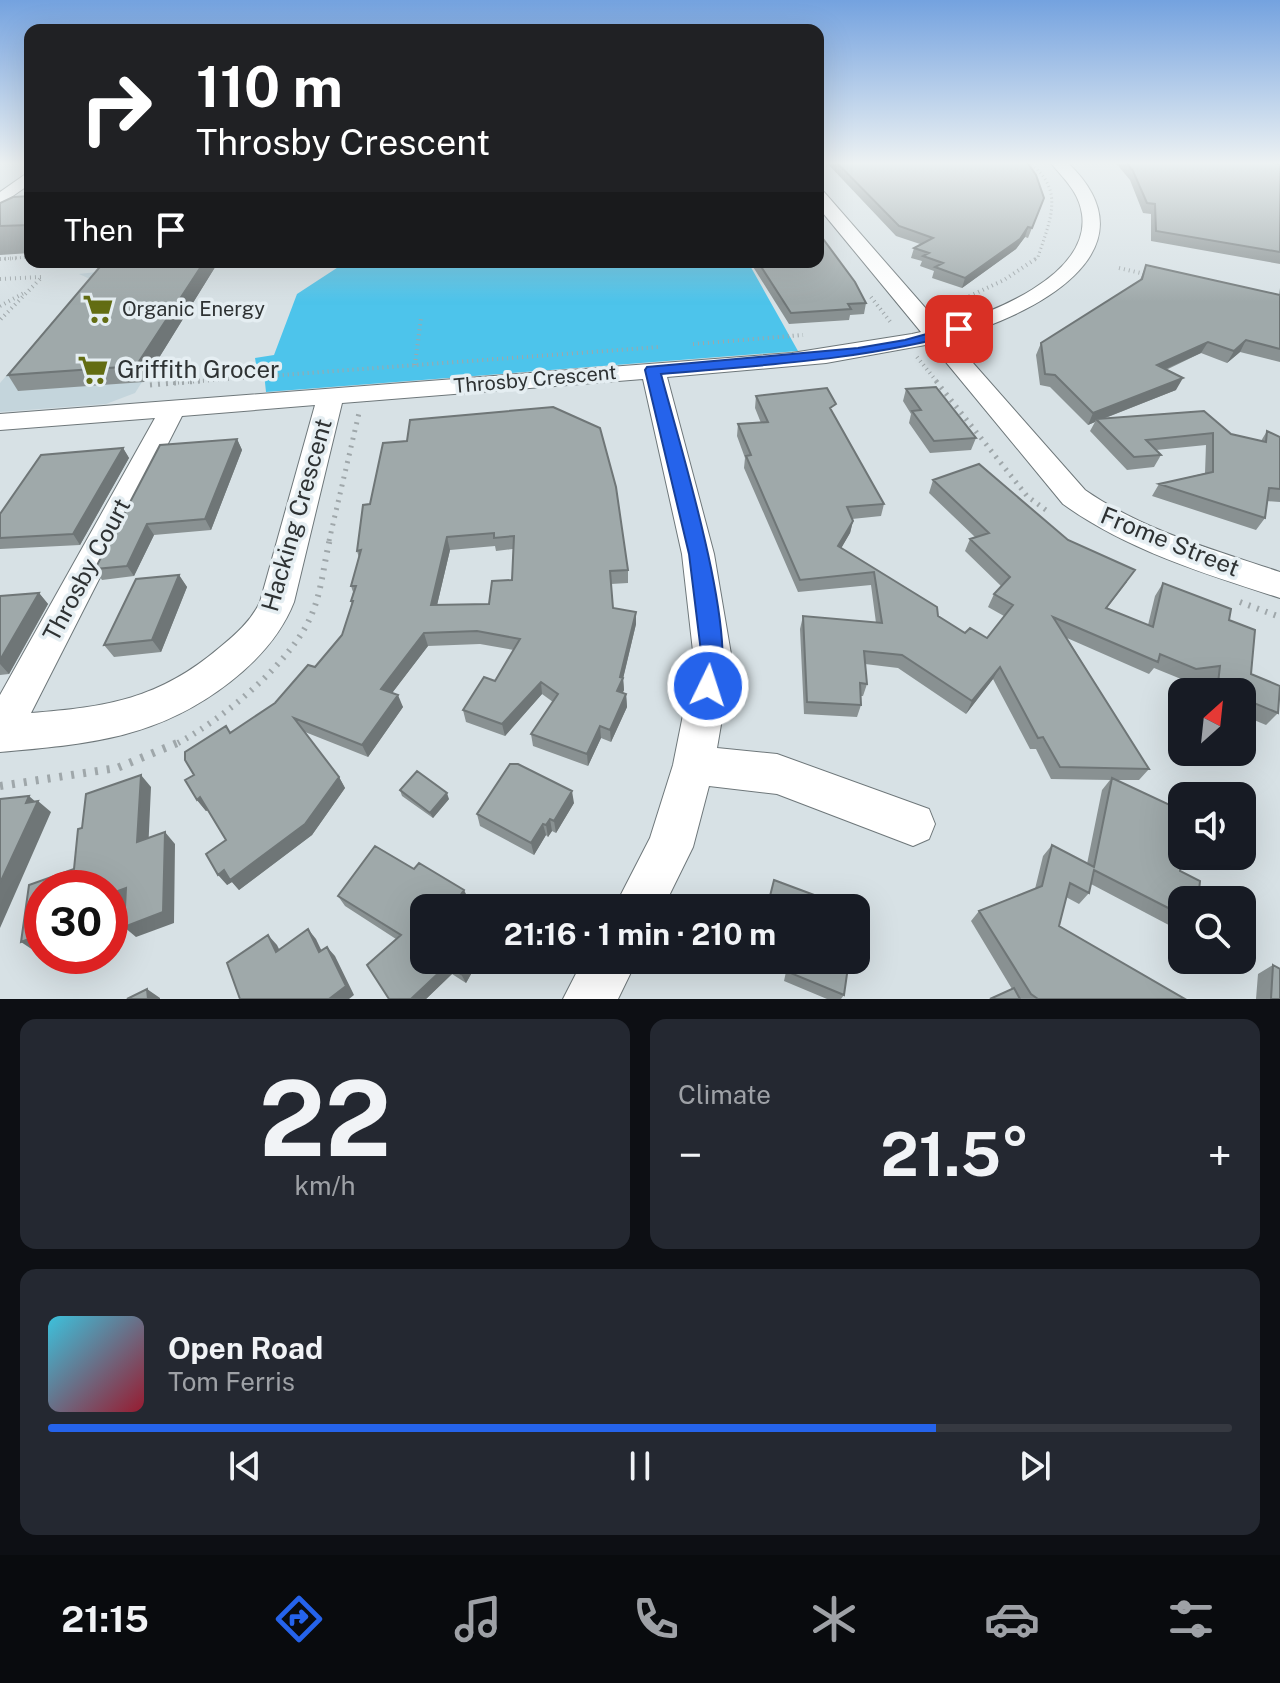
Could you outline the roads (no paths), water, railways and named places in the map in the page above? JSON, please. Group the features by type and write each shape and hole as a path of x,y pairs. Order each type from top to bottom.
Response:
{"street":[{"name":"Frome Street","path":"831,209 931,308 1065,487 1080,501 1134,532 1280,585"},
{"name":"Throsby Crescent","path":"0,422 161,396 331,395 663,358 814,358 893,347 948,332 1033,298 1066,274 1084,250 1091,233 1089,209"},
{"path":"645,894 670,847 694,765 713,660 698,554 663,358"},
{"name":"Hacking Crescent","path":"0,733 106,724 143,715 199,685 249,643 272,614 277,602 331,395"},
{"name":"Throsby Court","path":"0,733 161,396"},
{"path":"694,765 777,774 913,824"},
{"path":"589,999 604,974"}],"place":[{"name":"Organic Energy","path":"98,309"},
{"name":"Griffith Grocer","path":"93,370"}]}
